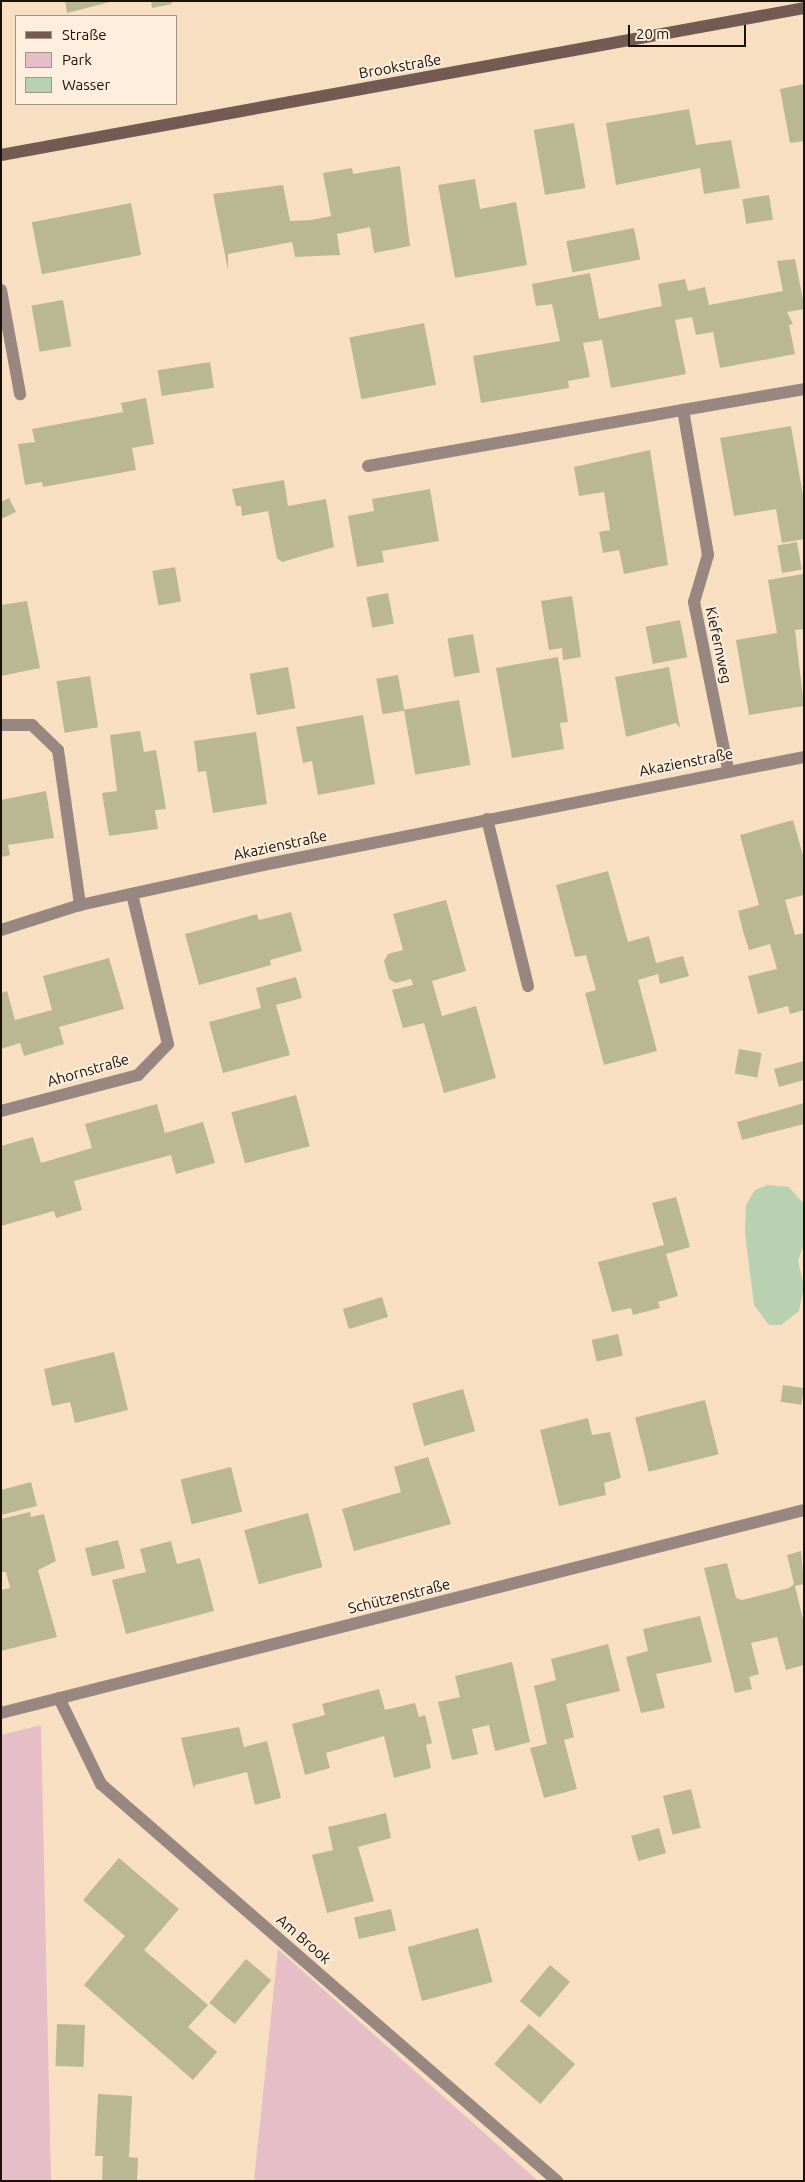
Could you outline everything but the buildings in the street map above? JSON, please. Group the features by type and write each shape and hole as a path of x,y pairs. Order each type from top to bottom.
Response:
{"main road":[{"name":"Brookstraße","path":"1,156 804,8"}],"street":[{"path":"1,290 20,394"},
{"path":"368,466 804,389"},
{"name":"Kiefernweg","path":"683,410 708,555 694,602 728,769"},
{"path":"1,725 32,725 58,750 80,905"},
{"name":"Akazienstraße","path":"1,930 80,905 728,769 804,757"},
{"path":"487,819 528,986"},
{"name":"Ahornstraße","path":"1,1111 138,1075 168,1044 132,894"},
{"name":"Schützenstraße","path":"1,1713 804,1510"},
{"name":"Am Brook","path":"59,1698 101,1784 557,2181"}],"green space":[{"path":"41,1725 51,2181 1,2181 1,1735"},
{"path":"278,1949 538,2181 254,2181"}],"water":[{"path":"768,1185 789,1187 804,1204 804,1243 798,1261 804,1286 799,1311 781,1325 769,1325 754,1305 745,1233 746,1205 755,1190"}]}
